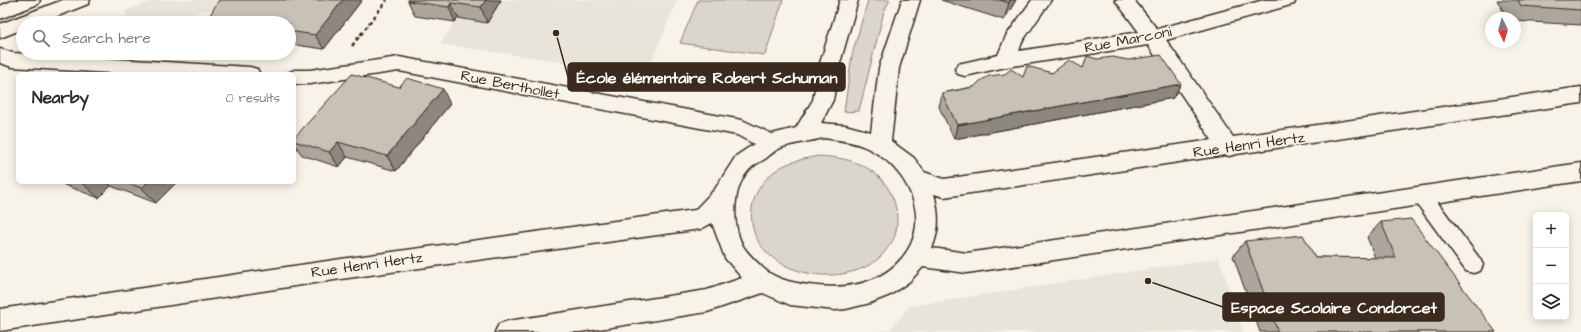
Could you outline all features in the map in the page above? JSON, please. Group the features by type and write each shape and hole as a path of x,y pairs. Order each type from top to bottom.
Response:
{"street":[{"path":"0,13 31,0"},
{"path":"38,16 81,0"},
{"path":"805,132 823,100 830,63 849,0"},
{"path":"880,144 889,68 911,0"},
{"path":"1006,60 1013,41 1042,0"},
{"path":"1124,0 1154,37 1229,148"},
{"name":"Rue Marconi","path":"965,69 1006,60 1154,37 1288,0"},
{"path":"0,30 16,24"},
{"path":"0,56 12,60 216,72"},
{"name":"Rue Berthollet","path":"296,76 310,77 399,64 742,128 769,142"},
{"name":"Rue Henri Hertz","path":"918,179 944,188 1229,148 1581,95"},
{"path":"824,130 844,132 880,144 902,160 918,179 927,204 927,230 917,256 902,273 883,286 860,295 835,299 810,299 785,293 763,282 741,263 727,242 721,218 724,194 733,174 749,156 769,142 786,136 805,132 824,130"},
{"path":"917,256 967,263 1581,172"},
{"name":"Rue Henri Hertz","path":"0,320 334,270 701,218 724,194"},
{"path":"508,332 707,301 763,282"}],"lane":[{"path":"1422,196 1473,265"}],"path":[{"path":"349,72 351,47 387,0"}],"shaded area":[{"path":"155,0 362,0 324,49 296,45 296,16 261,16 230,8 203,11 184,16 127,16 124,11"},
{"path":"426,0 677,0 650,66 604,68 440,44 455,22 415,16"},
{"path":"698,0 783,0 765,55 680,43"},
{"path":"868,0 890,0 884,11 859,111 844,112 852,55"},
{"path":"818,156 849,160 869,169 885,184 895,203 897,224 894,239 879,258 861,269 834,275 817,275 799,271 783,264 769,255 759,242 753,226 752,208 760,186 768,177 787,164"},
{"path":"1219,258 1243,332 874,332 889,330 910,306"}],"building":[{"path":"219,0 343,0 315,35 296,32 296,16 209,16"},
{"path":"408,0 486,0 481,7 451,3 449,7"},
{"path":"1000,0 1010,0 1009,3"},
{"path":"1518,0 1581,0 1581,10 1521,6"},
{"path":"1161,55 1181,84 957,125 942,93 974,87 980,81 989,76 1005,74 1011,69 1023,77 1027,66 1052,73 1069,60 1083,68 1087,56 1097,59 1113,57 1128,60"},
{"path":"352,74 399,87 407,78 443,89 387,156 338,142 329,152 296,142 296,136"},
{"path":"130,184 146,184 142,188"},
{"path":"1411,219 1496,332 1278,332 1245,241 1303,235 1315,257 1396,258 1381,222"}],"place":[{"name":"École élémentaire Robert Schuman","path":"556,33"},
{"name":"Espace Scolaire Condorcet","path":"1148,281"}]}
